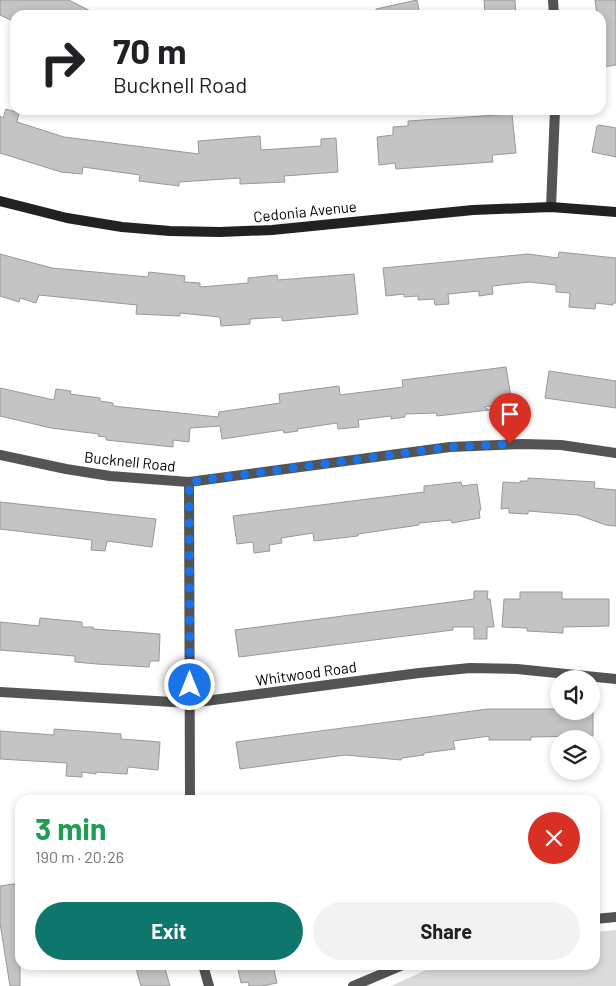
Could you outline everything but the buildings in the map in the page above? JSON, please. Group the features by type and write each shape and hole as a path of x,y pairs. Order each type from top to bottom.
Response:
{"street":[{"path":"551,207 555,115"},
{"name":"Cedonia Avenue","path":"0,202 67,218 122,227 170,231 220,232 272,230 473,210 551,207 616,212"},
{"name":"Bucknell Road","path":"0,455 110,476 189,482 482,444 561,446 616,453"},
{"path":"189,482 190,795"},
{"name":"Whitwood Road","path":"0,692 190,703 470,668 517,669 616,679"},
{"path":"600,919 616,917"},
{"path":"204,970 209,986"},
{"path":"353,986 390,970"}],"shaded area":[{"path":"616,930 616,986 391,986 426,970 600,970 600,932"}],"route":[{"path":"190,685 189,482 450,447 510,444"}]}
